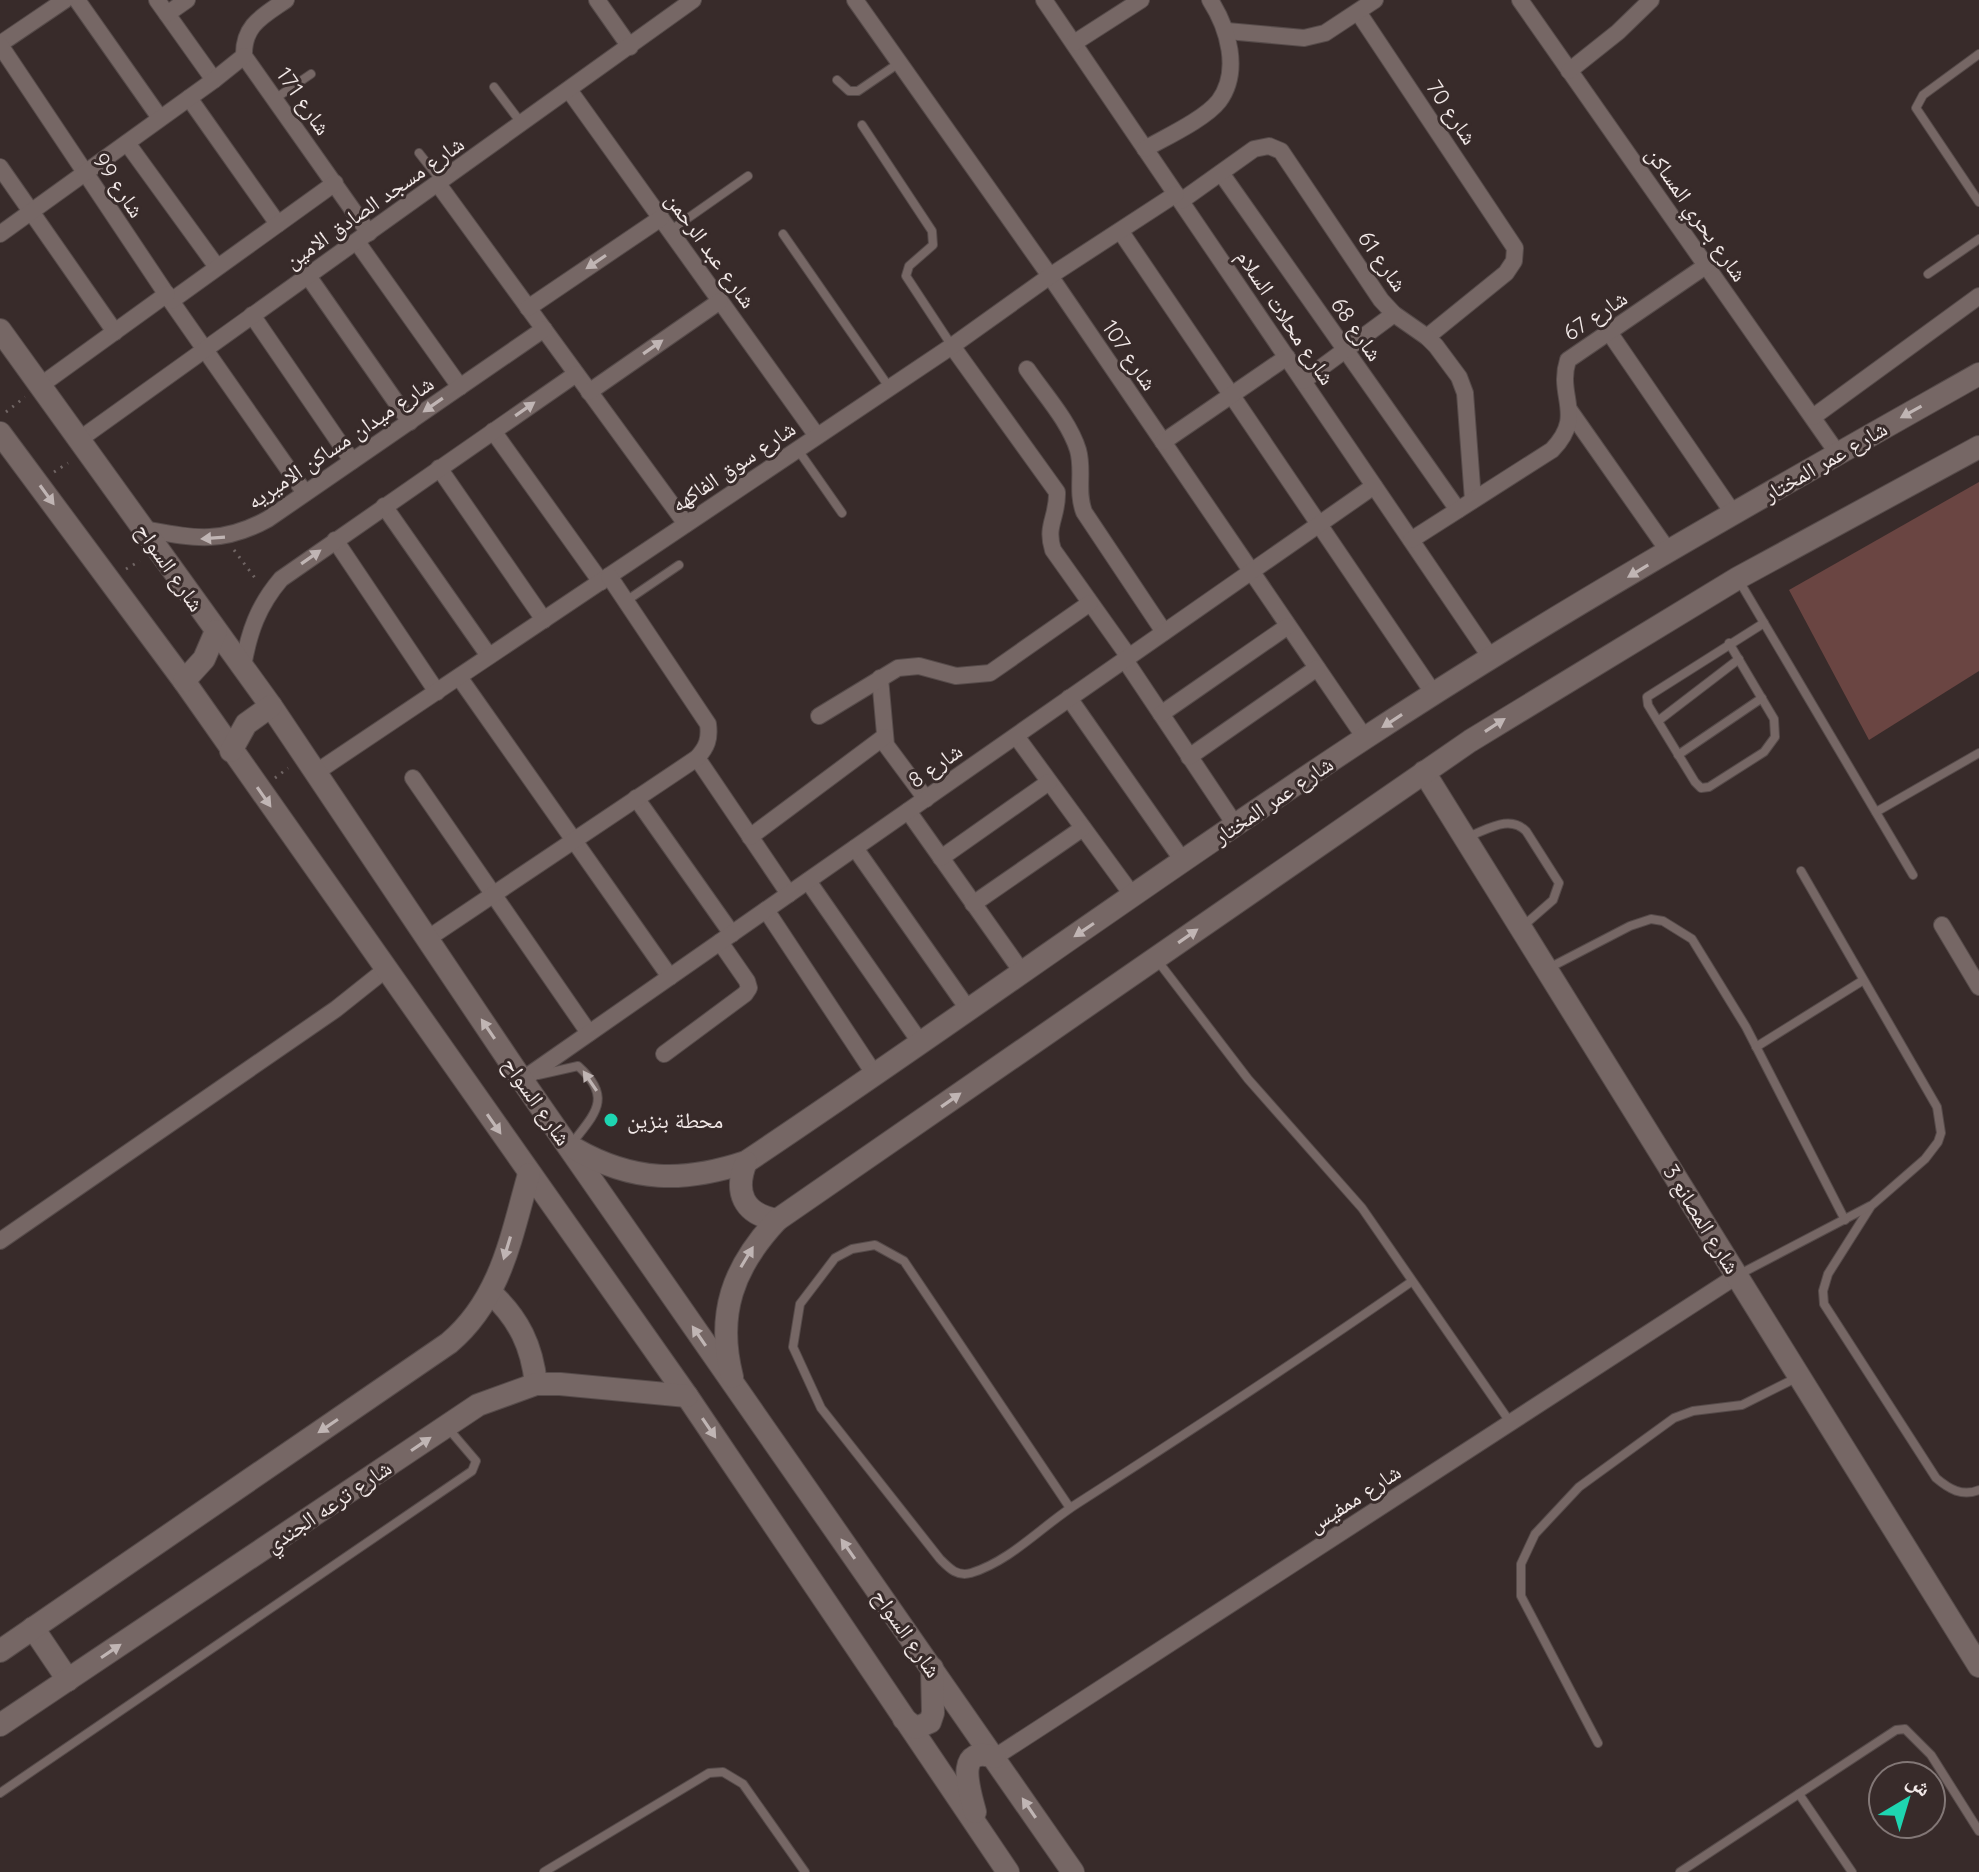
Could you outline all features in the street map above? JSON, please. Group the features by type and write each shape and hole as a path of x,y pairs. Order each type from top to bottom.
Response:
{"main road":[{"name":"شارع السواح","path":"0,330 271,706 522,1080 1073,1872"},
{"name":"شارع عمر المختار","path":"569,1146 596,1161 656,1177 687,1177 717,1172 746,1162 1365,738 1491,658 1733,513 1979,374"},
{"path":"0,433 184,681 687,1396 1008,1872"},
{"path":"734,1386 726,1342 730,1297 741,1268 756,1242 777,1220 1511,714 1738,578 1979,447"},
{"path":"184,681 204,659 216,631"},
{"path":"231,751 246,724 271,706"},
{"name":"شارع المصانع 3","path":"1424,772 1979,1666"},
{"path":"746,1162 740,1177 743,1198 757,1214 777,1220"},
{"path":"0,1651 465,1330 491,1293 529,1174"},
{"path":"491,1293 506,1308 528,1343 536,1384"},
{"name":"شارع ترعه الجندي","path":"0,1725 478,1405 536,1384 687,1396"},
{"path":"33,1628 68,1680"},
{"path":"904,1719 916,1728 930,1722 933,1713 932,1668"},
{"path":"979,1827 966,1773 976,1757 995,1757"}],"street":[{"path":"0,44 65,0"},
{"path":"77,0 160,118"},
{"path":"187,0 162,7 214,80"},
{"path":"0,234 244,56 244,41 250,28 286,0"},
{"path":"597,0 630,47"},
{"name":"شارع مسجد الصادق الامين","path":"84,444 204,349 693,0"},
{"name":"شارع 107","path":"855,0 1050,276 1365,738"},
{"name":"شارع محلات السلام","path":"1044,0 1491,658"},
{"path":"1074,43 1141,0"},
{"path":"1145,149 1204,114 1218,101 1226,84 1229,69 1227,31 1210,0"},
{"path":"1227,31 1304,38 1325,33 1375,0"},
{"name":"شارع بحري المساكن","path":"1520,0 1838,454"},
{"path":"1569,71 1618,32 1651,0"},
{"name":"شارع 70","path":"1358,12 1515,248 1514,261 1506,273 1427,337"},
{"name":"شارع 99","path":"0,44 85,174 305,493"},
{"name":"شارع 171","path":"244,56 335,183 363,238 460,387"},
{"name":"شارع عبد الرحمن","path":"569,90 817,436"},
{"path":"189,98 278,224"},
{"path":"127,143 217,267"},
{"name":"شارع 61","path":"1178,198 1254,149 1269,146 1281,151 1381,300 1394,314 1427,337 1459,377 1465,393 1473,500"},
{"path":"0,167 115,332"},
{"name":"شارع 68","path":"1221,173 1458,510"},
{"path":"439,182 686,524"},
{"path":"41,385 115,332 217,267 335,183"},
{"name":"شارع سوق الفاكهه","path":"310,765 437,692 952,346 1050,276 1178,198"},
{"path":"528,308 665,224"},
{"path":"1121,232 1434,694"},
{"name":"شارع 67","path":"1570,411 1563,374 1568,360 1707,265"},
{"path":"308,276 410,422"},
{"path":"1813,417 1979,296"},
{"path":"589,392 720,301"},
{"path":"1303,381 1394,314"},
{"path":"252,315 352,461"},
{"name":"شارع ميدان مساكن الاميريه","path":"143,529 196,538 224,537 247,531 544,329"},
{"path":"1609,332 1733,513"},
{"path":"952,346 1057,492 1058,508 1049,536 1053,550 1236,826"},
{"path":"1163,442 1287,357"},
{"path":"1027,369 1078,448 1081,466 1078,491 1084,512 1164,632"},
{"path":"243,666 249,634 268,594 297,566 576,374"},
{"path":"1411,540 1552,450 1568,430 1570,411"},
{"path":"1570,411 1669,552"},
{"path":"427,939 697,758 705,749 709,736 708,724 625,601 493,431"},
{"path":"439,468 544,620"},
{"name":"شارع 8","path":"522,1080 1374,486"},
{"path":"384,506 489,656"},
{"path":"335,540 437,692"},
{"path":"819,716 898,668 919,666 956,676 990,673 1090,603"},
{"path":"1161,714 1288,626"},
{"path":"1189,757 1317,668"},
{"path":"459,677 670,977"},
{"path":"880,678 884,737 891,754 926,799"},
{"path":"1069,698 1183,861"},
{"path":"1016,736 1133,896"},
{"path":"750,837 884,737"},
{"path":"697,758 789,894"},
{"path":"413,778 589,1033"},
{"path":"941,858 1049,782"},
{"path":"636,798 726,938 749,988 664,1054"},
{"path":"908,811 1022,972"},
{"path":"973,904 1083,828"},
{"path":"855,848 968,1009"},
{"path":"808,881 920,1042"},
{"path":"766,910 875,1075"},
{"path":"1942,925 1979,987"},
{"path":"0,1241 336,1009 385,970"},
{"name":"شارع ممفيس","path":"995,1757 1738,1275"}],"lane":[{"path":"1979,54 1923,95 1916,108 1979,202"},
{"path":"837,80 849,91 858,91 899,63"},
{"path":"276,98 311,74"},
{"path":"494,87 522,124"},
{"path":"862,125 932,231 933,245 909,266 906,276 952,346"},
{"path":"419,153 439,182"},
{"path":"665,224 748,176"},
{"path":"783,234 890,388"},
{"path":"1928,274 1979,239"},
{"path":"797,449 842,513"},
{"path":"625,601 679,565"},
{"path":"1738,578 1913,875"},
{"path":"1729,643 1777,728 1771,746 1764,752 1705,788 1697,786 1647,701 1650,693 1729,643 1764,623"},
{"path":"1658,721 1739,659"},
{"path":"1678,755 1762,698"},
{"path":"1876,812 1979,753"},
{"path":"1465,838 1510,821 1519,824 1551,870 1559,883 1558,891 1553,900 1521,928"},
{"path":"1738,1275 1871,1206 1925,1159 1941,1133 1937,1107 1801,871"},
{"path":"1547,969 1630,926 1651,919 1663,921 1692,939 1756,1047 1845,1220"},
{"path":"1156,958 1248,1079 1362,1208 1510,1423"},
{"path":"1756,1047 1862,981"},
{"path":"522,1080 574,1065 582,1068 598,1092 600,1101 597,1110 569,1146"},
{"path":"1871,1206 1828,1274 1823,1291 1824,1304 1936,1478 1951,1490 1970,1494 1979,1490"},
{"path":"1070,1508 904,1261 875,1245 852,1249 835,1258 800,1304 793,1347 821,1408 940,1559 953,1571 962,1574 973,1572 1005,1556 1070,1508 1306,1355 1411,1282"},
{"path":"1598,1743 1521,1596 1521,1564 1535,1534 1579,1487 1674,1418 1693,1411 1742,1405 1799,1376"},
{"path":"0,1793 472,1471 476,1461 446,1427"},
{"path":"1680,1872 1896,1730 1905,1729 1931,1755 1979,1831"},
{"path":"544,1872 709,1773 723,1772 743,1784 805,1872"},
{"path":"1799,1794 1852,1872"}],"path":[{"path":"0,417 41,385"},
{"path":"38,482 84,444"},
{"path":"224,537 268,594"},
{"path":"109,579 158,550"},
{"path":"258,789 310,765"}],"shaded area":[{"path":"1979,482 1979,671 1869,740 1789,590"}],"place":[{"name":"محطة بنزين","path":"611,1120"}]}
